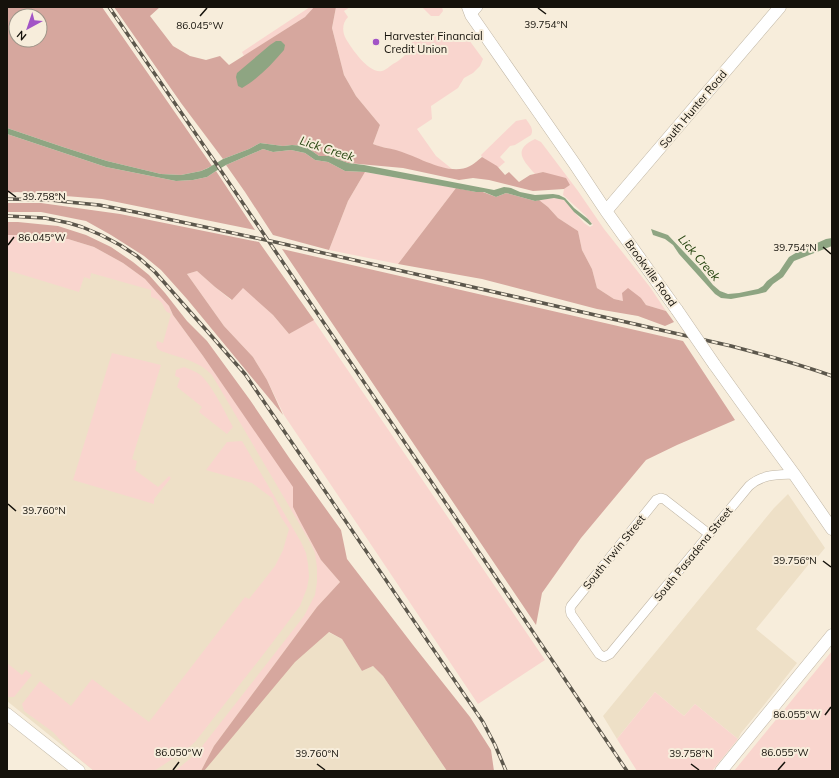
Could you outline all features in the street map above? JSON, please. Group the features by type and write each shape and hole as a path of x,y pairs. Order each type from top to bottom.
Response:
{"main road":[{"name":"Brookville Road","path":"462,7 473,10 606,211 832,529"},
{"name":"South Hunter Road","path":"606,211 780,7"},
{"path":"721,771 832,636"},
{"path":"7,714 79,771"}],"street":[{"name":"South Pasadena Street","path":"604,657 610,654 748,486 757,480 768,476 794,474"},
{"name":"South Irwin Street","path":"604,657 599,654 570,612 571,606 656,500 661,498 664,499 709,534"}],"shaded area":[{"path":"7,7 102,7 212,166 201,171 181,175 161,174 107,161 7,128"},
{"path":"114,7 160,7 150,16 173,46 190,56 206,60 220,56 229,65 305,17 314,7 336,7 332,28 344,75 356,96 380,125 373,144 399,151 444,168 462,169 470,166 482,157 497,166 505,175 509,172 519,182 530,175 543,172 566,178 570,185 564,189 533,191 489,180 473,178 459,180 403,168 348,163 329,156 319,156 305,146 292,145 283,146 260,143 223,159 181,103"},
{"path":"310,7 314,7 305,17 244,56 242,52"},
{"path":"336,7 350,7 344,11 348,17 346,19 343,31 346,39 361,60 366,65 377,71 385,70 399,60 405,55 419,35 428,31 442,39 463,37 469,40 483,59 480,66 473,73 464,78 458,88 431,106 432,119 417,129 436,156 452,169 432,165 397,151 373,144 380,125 356,96 344,75 332,28"},
{"path":"422,7 442,7 443,11 439,16 431,16"},
{"path":"276,41 281,41 285,45 284,50 270,66 254,80 242,88 238,86 236,77 237,73"},
{"path":"526,119 532,129 532,133 515,145 510,146 500,157 505,162 498,168 482,157 481,155 516,121"},
{"name":"Lick Creek","path":"7,128 107,161 161,174 181,175 201,171 223,159 260,143 283,146 305,146 319,156 329,156 348,163 494,190 504,187 535,195 559,195 565,198 592,224 590,225 574,212 564,200 554,198 535,201 506,193 496,197 484,192 476,192 365,172 345,171 328,162 315,160 305,153 291,150 273,152 263,149 226,165 207,177 176,181 106,167 7,134"},
{"path":"7,134 106,167 176,181 207,177 216,171 255,230 102,199 17,192 7,193"},
{"path":"535,139 541,142 578,191 604,229 650,287 666,311 646,305 641,298 623,301 614,299 597,288 592,269 582,250 578,231 558,218 539,200 554,198 564,200 584,223 590,227 593,225 586,216 563,195 564,189 570,185 543,172 535,174 524,160 522,151 524,147"},
{"path":"263,149 273,152 291,150 305,153 315,160 328,162 345,171 365,172 348,201 329,250 273,235 226,165"},
{"path":"365,172 456,188 398,264 329,250 348,201"},
{"path":"456,188 483,192 496,197 506,193 535,201 539,200 558,218 578,231 582,250 592,269 597,288 614,299 623,301 622,293 628,288 641,298 646,305 666,311 674,322 665,326 638,316 597,309 482,279 398,264"},
{"path":"7,203 41,203 120,214 259,242 314,320 289,334 273,315 243,288 232,300 197,271 187,274 224,326 253,357 267,380 283,415 187,299 161,270 144,256 86,221 41,212 7,212"},
{"path":"7,222 58,226 86,235 111,247 133,262 149,275 165,293 187,321 207,341 341,530 347,559 470,717 491,750 494,771 447,771 383,676 373,666 362,671 342,639 329,632 295,662 204,771 201,771 214,746 317,607 340,582 321,560 293,507 293,487 173,315 169,306 145,279 123,263 94,247 68,239 7,235"},
{"name":"Lick Creek","path":"651,229 668,235 713,285 720,291 728,294 758,289 763,286 779,272 789,257 799,251 826,239 832,238 832,246 794,261 783,277 773,284 766,292 731,299 721,298 715,294 679,254 673,245 665,239 653,235"},
{"path":"7,235 156,291 294,487 321,560 328,632 342,639 362,671 373,666 383,676 447,771 94,771 7,701"},
{"path":"7,235 68,239 94,247 123,263 145,279 169,306 173,315 294,487 293,507 321,560 340,582 317,607 214,746 201,771 175,771 200,749 304,616 315,595 317,568 315,553 212,375 196,363 162,351 156,345 157,341 163,343 171,314 165,310 160,301 151,297 151,290 91,273 90,279 84,277 79,292 7,270"},
{"path":"282,249 683,341 735,420 646,460 581,538 542,593 536,625"},
{"path":"197,271 231,300 243,287 273,315 289,334 313,319 545,660 478,704 284,415 267,380 253,357 224,326 187,274"},
{"path":"112,353 161,365 132,459 137,461 135,470 158,487 169,476 171,478 154,499 154,504 73,480"},
{"path":"184,367 199,374 213,390 233,427 227,434 199,412 202,407 177,387 180,378 175,376 176,370"},
{"path":"242,441 306,553 309,577 307,588 300,606 195,742 186,750 154,771 94,771 70,751 53,732 24,711 22,704 40,681 71,706 92,679 149,722 245,597 249,599 275,566 283,550 289,529 281,517 272,498 252,483 206,470 227,442"},
{"path":"788,494 825,548 815,560 809,564 756,629 797,663 741,733 738,739 695,704 684,716 655,692 617,739 603,716 774,508"},
{"path":"832,651 832,771 734,771"},
{"path":"7,663 22,675 26,670 32,675 14,697 7,697"},
{"path":"655,692 684,716 695,704 738,739 712,771 637,771 617,739"}],"railway":[{"path":"109,7 627,771"},
{"path":"7,199 51,200 99,205 275,242 731,346 832,376"},
{"path":"7,216 45,218 82,227 120,245 137,256 155,272 245,374 483,722 506,771"}],"place":[{"name":"Harvester Financial Credit Union","path":"376,42"}]}
